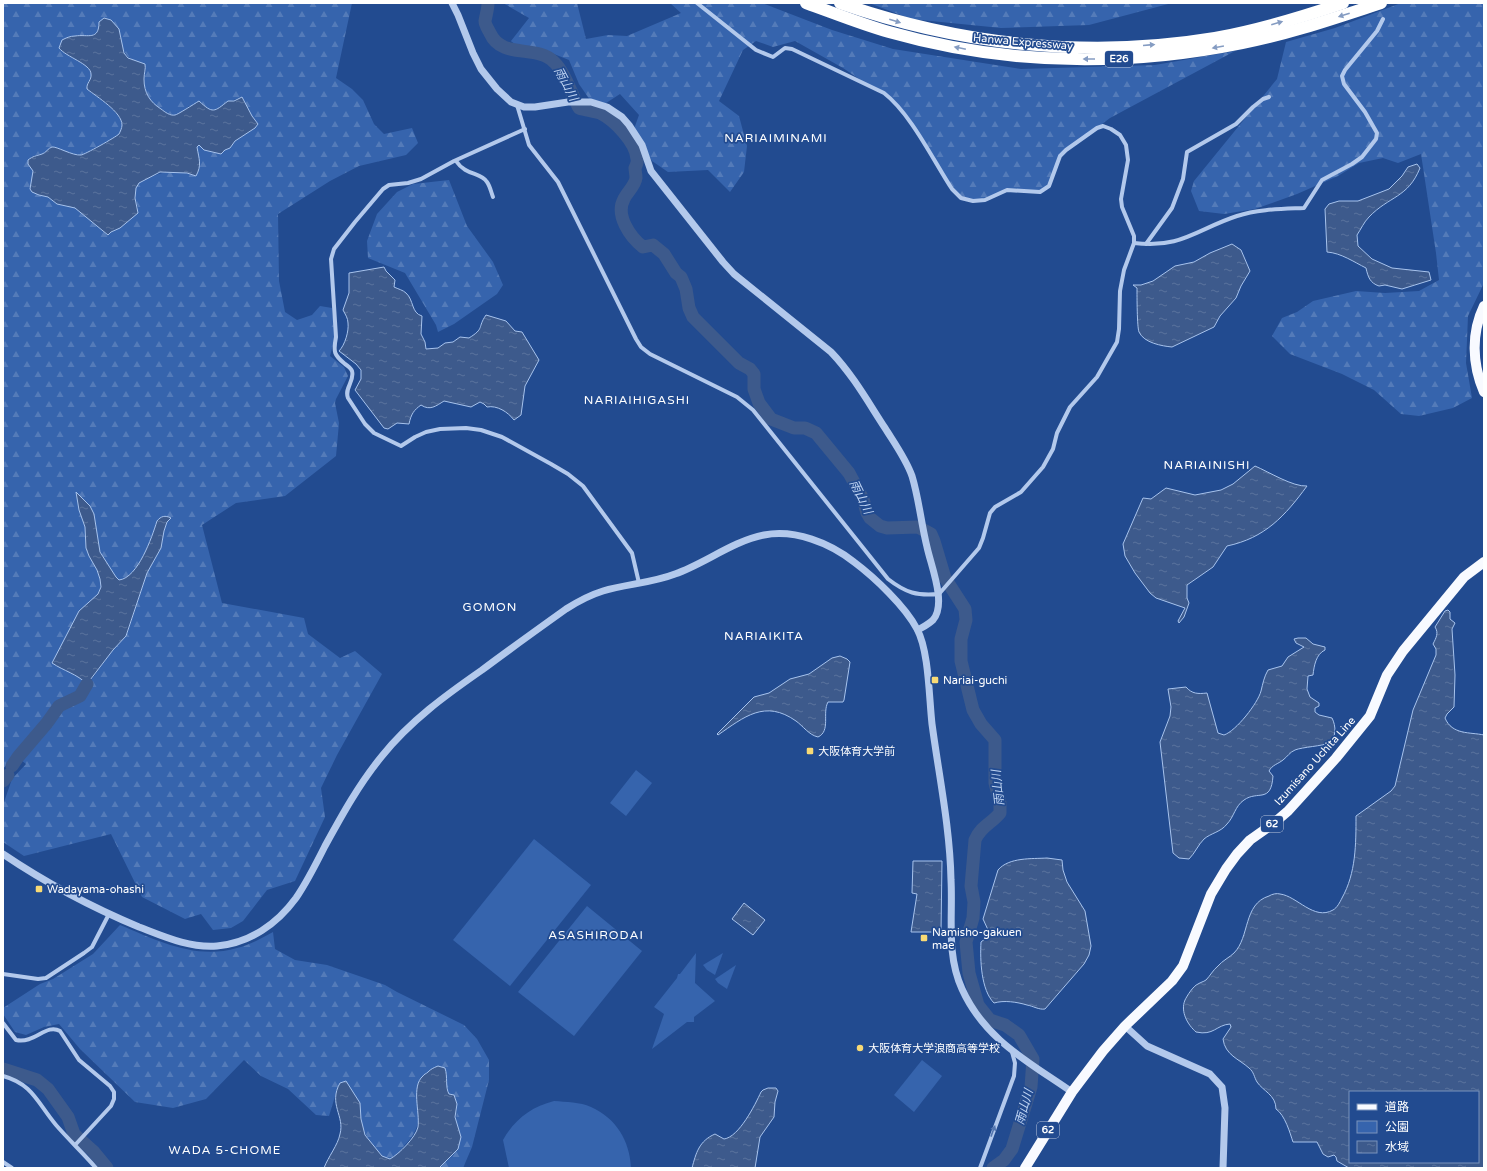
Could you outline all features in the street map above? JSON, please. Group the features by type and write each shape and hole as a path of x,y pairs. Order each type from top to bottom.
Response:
{"highway":[{"name":"Hanwa Expressway","path":"806,3 853,21 897,34 968,50 1058,60 1154,56 1243,43 1325,22 1381,3"},
{"name":"Hanwa Expressway","path":"840,3 902,23 989,41 1041,46 1090,47 1139,46 1216,38 1273,24 1344,3"}],"main road":[{"path":"1484,306 1477,324 1475,335 1475,354 1477,369 1484,392"},
{"name":"Izumisano Uchita Line","path":"1025,1168 1072,1092 1102,1051 1125,1026 1163,991 1183,966 1210,894 1237,854 1250,840 1288,811 1336,758 1370,716 1387,675 1403,651 1464,577 1484,562"}],"street":[{"path":"452,3 481,69 506,98 524,107 580,101 591,102 607,107 622,117 642,144 651,171 723,262 734,274 831,352 844,365 903,456 918,496 924,538 939,594 939,608 937,614 933,620 918,630"},
{"path":"517,104 529,145 558,182 641,347 650,354 737,397 746,403 888,579 898,587 908,592 923,596 939,594 979,548 990,513 995,507 1021,492 1043,467 1053,449 1057,433 1070,407 1097,378 1116,342 1119,329 1120,292 1124,270 1134,243 1134,236 1122,207 1121,199 1128,160 1126,145 1120,135 1103,126 1097,128 1060,156 1049,186 1040,192 1006,190 985,200 973,201 961,198 952,189 896,102 884,93 792,49 785,48 773,57 763,54 697,3"},
{"path":"1134,243 1146,244 1175,242 1236,216 1252,212 1304,208 1322,180 1362,157 1376,139 1377,133 1365,112 1344,84 1342,76 1345,70 1378,32 1383,20"},
{"path":"1146,244 1172,208 1182,179 1187,152 1236,124 1253,107 1263,99 1269,97"},
{"path":"524,129 421,179 408,183 389,185 383,189 334,249 331,259 336,337 333,349 337,357 351,368 351,382 346,393 348,398 365,424 374,433 401,446 426,432 440,429 466,428 481,430 502,437 568,474 583,486 632,553 639,583"},
{"path":"456,161 464,170 482,177 487,182 493,197"},
{"path":"3,854 46,882 109,914 181,943 201,946 217,946 234,944 249,938 265,929 278,918 296,898 349,803 369,772 383,754 421,715 453,690 566,609 580,601 603,591 674,575 734,546 762,535 778,533 792,534 829,546 869,573 903,609 918,630 922,641 927,668 932,722 947,832 952,886 950,924 952,956 961,988 976,1015 986,1027 1012,1052 1072,1092"},
{"path":"3,974 38,979 46,978 92,947 109,914"},
{"path":"3,1023 16,1040 24,1042 50,1029 55,1028 60,1031 79,1060 110,1086 114,1092 114,1099 111,1106 77,1143"},
{"path":"1125,1026 1147,1046 1210,1074 1222,1087 1225,1108 1223,1168"},
{"path":"980,1168 1014,1076 1015,1063 1012,1052"},
{"path":"3,1076 21,1083 29,1090 56,1124 77,1143 96,1168"},
{"path":"3,1162 12,1168"}],"green space":[{"path":"3,3 352,3 336,78 352,89 363,100 374,124 384,134 412,128 418,143 406,155 359,166 330,181 278,214 279,281 285,312 297,320 312,315 320,306 332,308 335,337 330,356 344,367 348,376 335,403 339,423 336,456 285,496 236,503 202,525 222,603 304,618 308,634 340,658 355,651 382,674 337,755 321,788 325,817 295,881 267,890 243,921 231,928 213,930 201,914 185,919 142,897 111,834 24,856 3,842 3,805 12,779 26,764 15,755 3,769","holes":["99,22 121,35 121,42 125,53 146,69 146,92 152,102 162,110 174,115 182,113 189,106 214,111 221,108 225,103 242,97 258,124 255,128 235,141 230,148 221,154 204,150 199,145 197,147 199,165 196,176 171,172 159,174 139,182 136,186 135,192 138,208 120,228 108,235 75,208 57,204 48,197 39,195 30,189 34,174 31,157 46,152 50,148 54,147 72,154 86,154 119,135 122,125 118,115 114,110 87,89 87,84 91,77 90,70 84,64 69,56 84,36 96,33","76,493 90,507 93,513 101,554 119,580 126,578 138,565 152,537 157,521 167,522 161,548 147,573 128,632 87,684 80,677 61,668 101,587 97,570 86,548 85,527 79,510"]},
{"path":"503,3 577,3 586,39 608,35 627,36 681,13 670,3 762,3 832,30 893,49 1021,69 1155,65 1235,51 1110,118 1060,156 1049,186 1040,192 1007,190 985,200 961,198 952,189 896,102 843,68 795,41 773,47 756,41 743,50 719,101 739,116 747,146 744,172 730,192 708,170 668,172 652,161 634,129 639,115 620,94 603,105 590,100 579,84 569,60 544,50 518,47 511,41 529,18"},
{"path":"869,3 1172,3 1089,25 1001,28 911,19"},
{"path":"1401,3 1484,3 1484,283 1468,316 1466,363 1472,398 1453,408 1419,416 1401,414 1374,390 1342,374 1290,354 1272,336 1282,318 1297,312 1313,301 1356,291 1385,293 1419,291 1439,280 1421,154 1398,163 1383,158 1359,163 1338,176 1297,194 1255,209 1224,214 1199,211 1191,191 1194,181 1277,79 1286,42 1335,28"},
{"path":"449,180 467,226 493,262 503,285 497,294 454,324 438,332 436,325 405,273 368,258 367,241 377,214 397,192 413,184"},
{"path":"636,770 652,783 626,816 610,803"},
{"path":"534,839 591,885 510,986 453,940"},
{"path":"587,906 642,951 574,1036 518,992"},
{"path":"120,925 177,947 207,952 242,947 273,932 275,949 295,960 327,965 385,985 464,1025 477,1039 489,1060 489,1080 472,1147 463,1168 439,1168 454,1154 457,1104 446,1090 447,1073 417,1090 419,1114 417,1126 410,1139 398,1153 390,1159 385,1158 367,1137 362,1122 360,1103 337,1090 329,1116 316,1115 288,1089 261,1076 244,1060 206,1099 173,1108 135,1102 80,1049 59,1024 44,1027 26,1035 15,1032 3,1014 3,1008 40,984 53,979 93,954"},
{"path":"696,953 695,983 715,1001 694,1017 694,1022 687,1022 652,1049 664,1014 654,1007 677,978 678,974 680,974"},
{"path":"723,953 715,975 707,970 703,965"},
{"path":"736,965 727,989 715,979"},
{"path":"922,1060 942,1076 914,1112 894,1095"},
{"path":"554,1101 573,1102 587,1105 608,1117 620,1132 624,1140 628,1149 631,1168 509,1168 503,1140 518,1120 524,1115 531,1110"}],"water":[{"path":"104,18 111,20 119,29 124,53 128,58 145,64 144,84 146,93 154,103 164,111 175,115 199,101 207,108 214,110 228,101 234,101 242,97 258,124 255,128 235,141 230,148 221,154 204,150 199,145 197,147 199,165 196,176 187,173 160,172 139,183 136,188 135,198 138,213 120,228 108,235 75,208 57,204 48,197 32,192 30,189 33,171 28,164 28,160 52,147 81,155 100,146 119,134 122,125 118,115 114,110 87,89 87,85 91,78 90,70 59,48 62,40 68,37 95,34 99,28 99,22"},
{"path":"1417,164 1420,168 1410,185 1398,196 1376,210 1366,221 1357,235 1358,246 1372,259 1392,268 1429,272 1431,280 1402,289 1385,285 1379,286 1373,283 1370,279 1366,268 1342,256 1327,252 1325,209 1329,204 1339,201 1358,201 1389,189 1402,176 1408,167"},
{"path":"1232,244 1241,250 1250,271 1236,298 1220,316 1214,327 1172,347 1154,343 1141,336 1138,324 1137,288 1133,285 1141,285 1153,281 1175,266 1194,262 1210,253"},
{"path":"384,267 395,280 394,287 402,290 409,296 414,309 422,316 421,334 425,342 426,349 438,348 445,343 453,342 460,337 469,338 479,330 486,315 506,321 515,331 522,332 539,360 525,386 521,415 514,420 509,414 502,410 495,407 487,407 480,402 471,407 444,401 430,408 421,405 413,413 409,424 397,423 388,429 384,428 355,390 361,379 361,370 356,364 339,351 345,342 348,330 348,319 343,310 349,293 349,273"},
{"path":"1255,466 1288,482 1301,486 1307,486 1291,507 1273,524 1252,537 1227,546 1213,567 1187,585 1187,598 1189,603 1184,617 1179,623 1178,621 1185,608 1156,598 1150,593 1135,573 1125,556 1123,544 1143,498 1151,499 1166,488 1195,495 1221,490 1233,484"},
{"path":"76,492 90,506 94,514 100,552 119,580 126,578 138,565 152,537 157,521 163,516 171,518 167,522 164,531 161,548 147,573 126,636 113,650 87,684 52,663 79,611 98,594 101,587 97,570 86,548 85,527 79,510"},
{"path":"1448,610 1450,612 1450,619 1455,623 1452,629 1455,675 1454,707 1445,718 1452,727 1457,730 1484,735 1484,1168 1349,1168 1337,1161 1334,1155 1328,1157 1323,1154 1317,1142 1293,1142 1285,1120 1276,1109 1272,1097 1257,1082 1251,1070 1226,1049 1223,1039 1231,1027 1230,1024 1221,1026 1207,1033 1196,1032 1190,1026 1183,1009 1185,1000 1190,991 1199,983 1206,980 1222,962 1234,953 1243,938 1251,913 1261,900 1272,895 1279,894 1293,899 1312,910 1326,913 1336,908 1338,905 1347,888 1353,868 1356,816 1391,791 1395,786 1413,710 1436,655 1436,649 1433,644 1437,633 1435,627 1445,611"},
{"path":"1306,638 1313,644 1325,647 1325,650 1319,654 1316,661 1313,675 1308,676 1307,689 1310,697 1319,703 1319,706 1315,708 1315,712 1319,715 1332,718 1335,728 1333,738 1326,744 1295,750 1273,766 1269,771 1273,776 1272,785 1267,793 1249,797 1241,802 1225,827 1204,839 1189,859 1179,858 1173,853 1160,742 1170,716 1171,707 1168,689 1186,687 1195,693 1207,693 1218,733 1224,735 1240,722 1256,702 1268,670 1282,666 1288,657 1304,647 1296,643 1294,639"},
{"path":"840,656 850,662 844,700 843,702 828,702 826,706 824,731 818,737 806,730 796,721 774,711 755,713 737,722 718,735 717,734 754,697 769,693 790,679 809,674 832,658"},
{"path":"1047,858 1062,860 1063,870 1067,882 1085,911 1091,946 1089,955 1084,964 1045,1009 1010,1002 994,1003 986,991 982,974 981,942 986,938 989,932 983,919 998,870 1014,861"},
{"path":"913,861 942,861 941,932 911,932 917,894 912,893"},
{"path":"744,903 765,920 753,935 732,919"},
{"path":"438,1066 445,1068 449,1094 454,1095 457,1104 455,1117 461,1137 458,1149 439,1168 324,1168 340,1134 341,1128 336,1097 340,1083 346,1081 360,1103 361,1119 365,1135 382,1156 390,1159 407,1145 417,1131 417,1086 419,1080 424,1075"},
{"path":"768,1088 776,1088 778,1091 775,1102 774,1117 760,1137 755,1168 692,1168 697,1152 705,1140 715,1134 724,1139 735,1133 746,1120 761,1092"}],"waterway":[{"name":"雨山川","path":"488,3 485,22 495,41 511,49 539,54 554,62 561,71 579,108 606,116 618,126 629,139 636,152 637,162 635,168 635,181 625,196 622,205 621,212 625,225 633,238 643,247 653,245 664,254 676,273 681,277 686,289 689,308 693,317 739,363 750,369 754,374 754,389 759,403 771,419 794,428 805,428 816,433 849,473 863,499 867,513 870,518 880,526 887,528 918,527 931,534 945,578 965,609 966,620 961,639 961,661 973,710 981,724 995,740 995,783 1000,803 1000,813 983,828 975,840 971,886 974,902 973,918 966,942 969,973 978,1005 990,1020 1005,1025 1019,1035 1033,1059 1031,1087 1012,1149 1004,1160 993,1168"},
{"path":"12,766 59,706 80,696 87,684"},
{"path":"3,781 8,775"},
{"path":"3,1069 37,1080 48,1089 68,1117 74,1134 93,1151 107,1168"}],"place":[{"name":"Nariai-guchi","path":"935,680"},
{"name":"大阪体育大学前","path":"810,751"},
{"name":"Wadayama-ohashi","path":"39,889"},
{"name":"Namisho-gakuen mae","path":"924,938"},
{"name":"大阪体育大学浪商高等学校","path":"860,1048"}],"district":[{"name":"NARIAIMINAMI","path":"776,138"},
{"name":"NARIAIHIGASHI","path":"637,400"},
{"name":"NARIAINISHI","path":"1207,465"},
{"name":"GOMON","path":"490,607"},
{"name":"NARIAIKITA","path":"764,636"},
{"name":"ASASHIRODAI","path":"596,935"},
{"name":"WADA 5-CHOME","path":"225,1150"}]}
